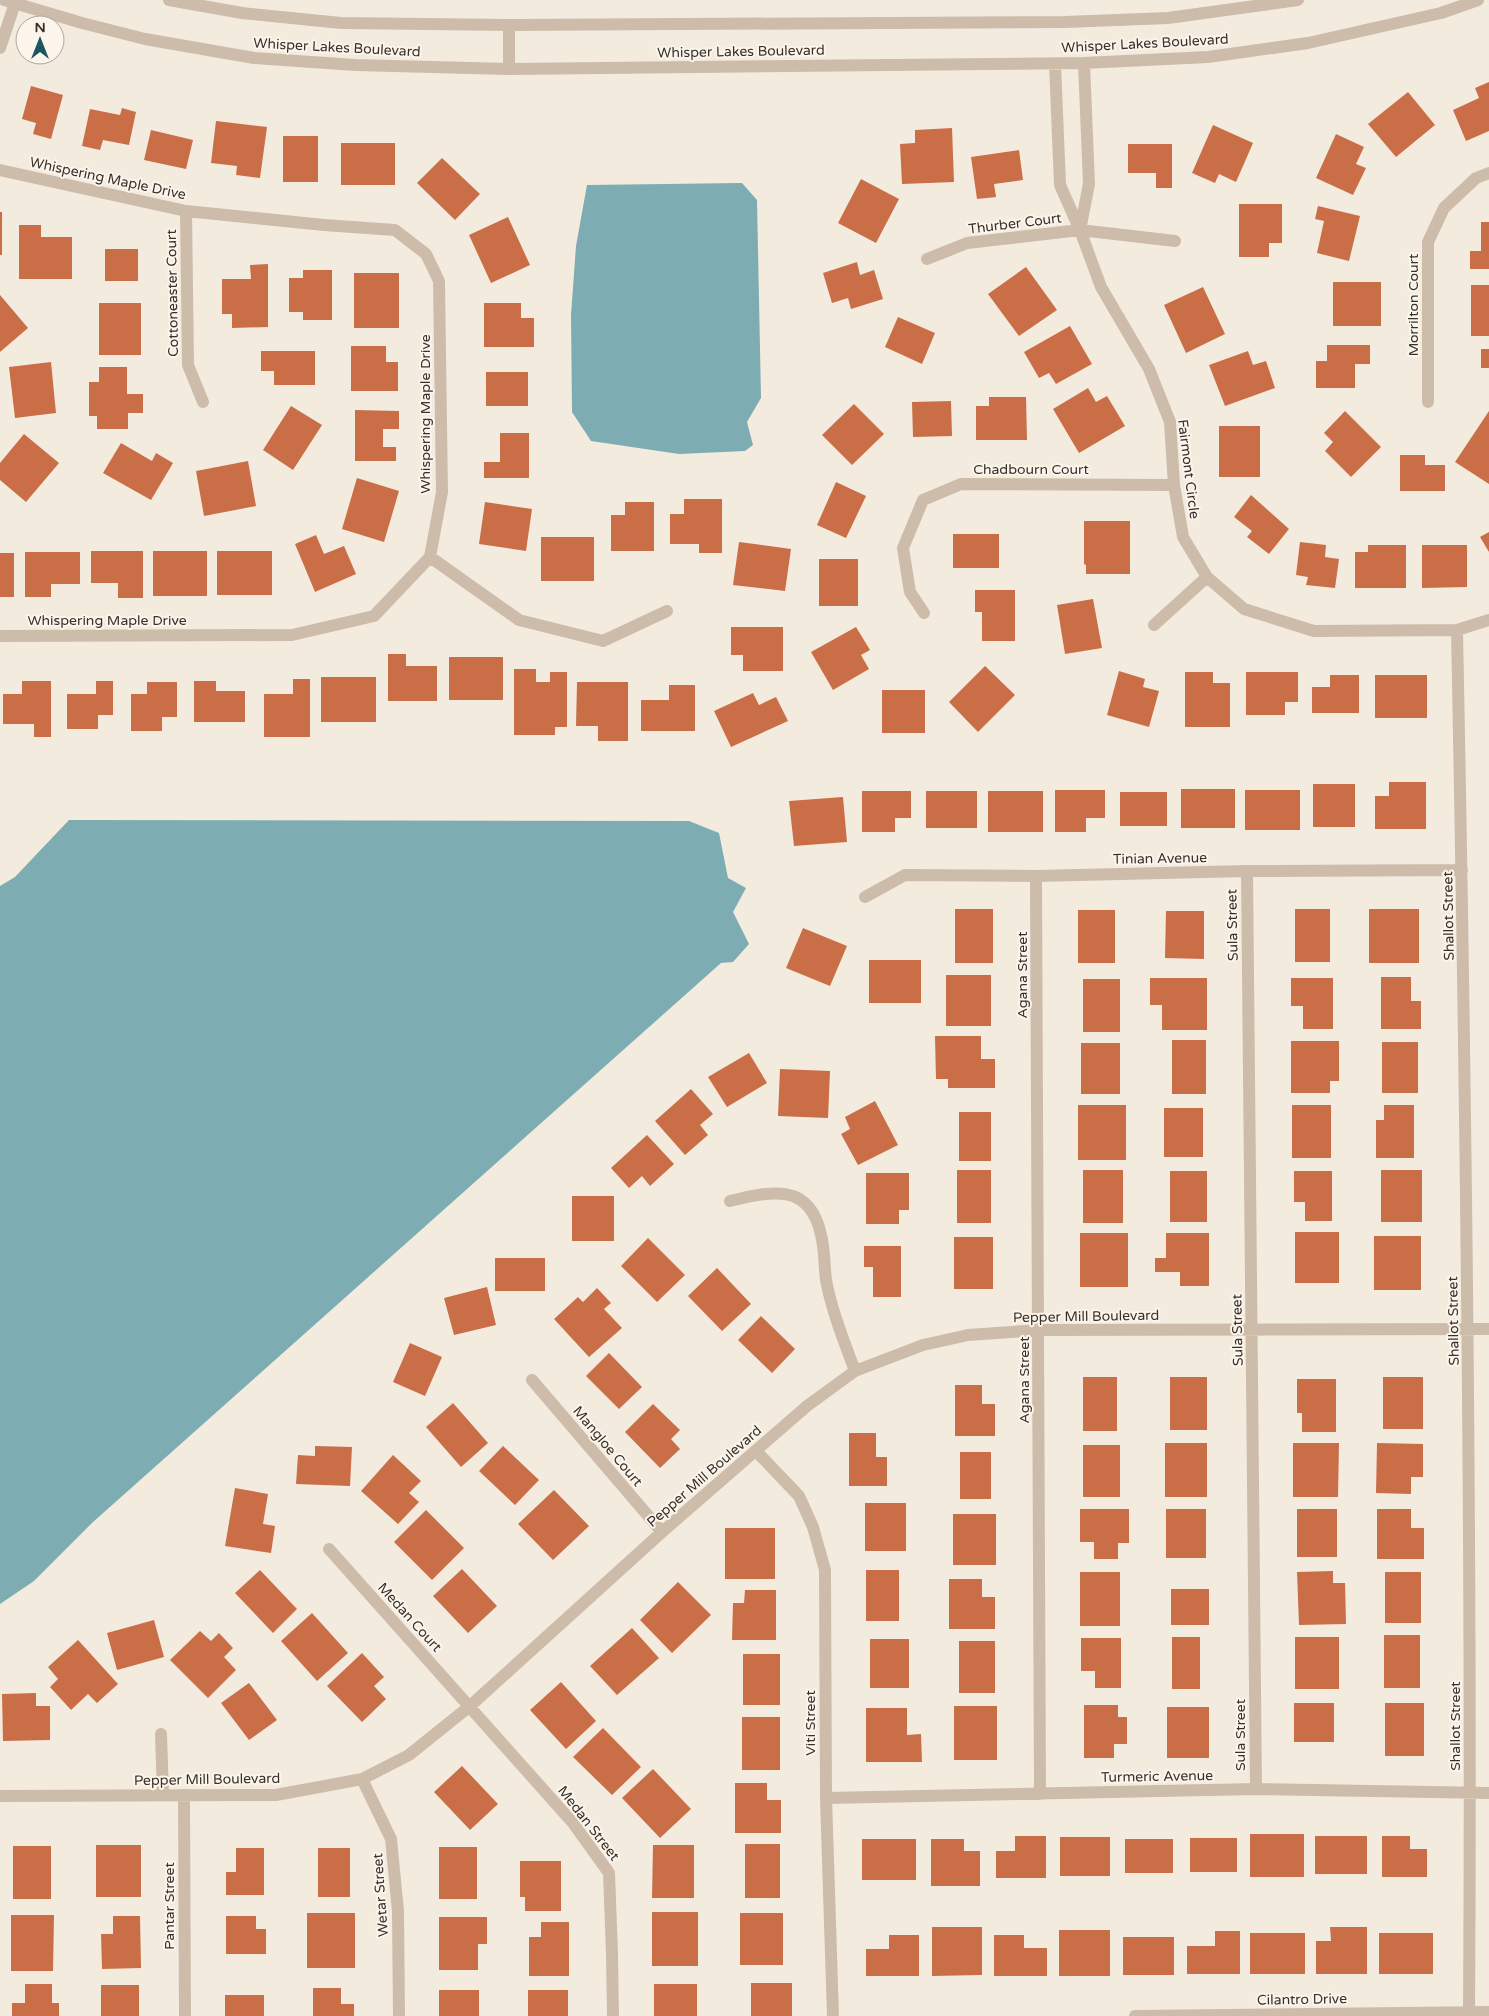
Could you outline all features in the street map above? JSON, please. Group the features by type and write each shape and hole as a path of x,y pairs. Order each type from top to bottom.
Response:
{"street":[{"name":"Whisper Lakes Boulevard","path":"169,0 242,13 342,24 509,25 1065,22 1168,18 1298,0"},
{"name":"Whisper Lakes Boulevard","path":"12,1 82,24 145,39 254,58 356,65 509,68 1055,64 1208,57 1308,43 1441,13 1478,0"},
{"path":"0,48 12,1"},
{"path":"509,25 509,68"},
{"path":"1080,230 1088,184 1084,63"},
{"name":"Fairmont Circle","path":"1055,64 1060,185 1102,287 1149,369 1170,422 1174,485 1183,537 1207,577 1244,609 1314,630 1457,630 1489,620"},
{"name":"Whispering Maple Drive","path":"0,170 186,211 395,230 426,254 439,282 442,492 430,557 374,616 292,635 0,636"},
{"name":"Morrilton Court","path":"1428,402 1428,242 1444,208 1476,178 1489,173"},
{"name":"Cottoneaster Court","path":"186,211 188,365 204,402"},
{"name":"Thurber Court","path":"928,259 967,243 1080,230 1175,241"},
{"name":"Chadbourn Court","path":"924,613 910,592 903,548 922,500 961,484 1174,485"},
{"path":"430,557 519,620 603,641 667,611"},
{"path":"1154,625 1207,577"},
{"name":"Shallot Street","path":"1457,630 1468,1329 1469,2012"},
{"name":"Tinian Avenue","path":"865,897 905,875 1036,876 1247,871 1462,870"},
{"name":"Sula Street","path":"1247,871 1256,1789"},
{"name":"Agana Street","path":"1036,876 1040,1794"},
{"path":"730,1201 764,1194 789,1194 802,1201 815,1214 822,1236 826,1280 836,1320 855,1371"},
{"name":"Pepper Mill Boulevard","path":"0,1796 276,1794 362,1779 409,1755 470,1706 662,1532 806,1406 855,1371 923,1345 968,1336 1039,1330 1489,1329"},
{"name":"Mangloe Court","path":"532,1380 662,1532"},
{"name":"Viti Street","path":"756,1451 798,1496 813,1527 825,1570 826,1798 833,2016"},
{"name":"Medan Court","path":"329,1549 470,1706"},
{"name":"Medan Street","path":"470,1706 574,1823 609,1873 613,2016"},
{"path":"161,1734 163,1796"},
{"name":"Wetar Street","path":"362,1779 391,1839 398,1911 399,2016"},
{"name":"Turmeric Avenue","path":"826,1798 1256,1789 1489,1793"},
{"name":"Pantar Street","path":"184,1796 185,2016"},
{"name":"Cilantro Drive","path":"1135,2016 1489,2012"}],"water":[{"path":"742,183 757,200 761,398 747,422 753,445 745,451 679,454 591,441 572,412 571,315 576,246 587,185"},
{"path":"69,820 689,821 719,833 728,878 746,888 733,912 749,944 733,962 721,963 93,1522 34,1581 0,1604 0,886 15,877"}],"building":[{"path":"1489,82 1489,131 1466,141 1453,110 1479,98 1475,88"},
{"path":"31,86 63,95 51,139 33,134 36,123 22,119"},
{"path":"1408,92 1435,125 1396,157 1368,124"},
{"path":"122,108 136,112 129,145 103,140 100,150 82,146 90,109 120,115"},
{"path":"216,121 267,127 260,178 236,175 237,166 211,163"},
{"path":"1213,125 1253,143 1236,182 1219,174 1215,183 1192,173"},
{"path":"952,128 954,182 902,184 900,144 915,143 915,130"},
{"path":"151,130 193,140 186,169 144,160"},
{"path":"1336,134 1364,147 1356,164 1366,168 1353,195 1316,178"},
{"path":"283,136 318,136 318,182 283,182"},
{"path":"341,143 395,143 395,185 341,185"},
{"path":"1128,144 1172,144 1172,188 1156,188 1156,173 1128,173"},
{"path":"1019,150 1023,180 994,184 996,197 977,199 971,157"},
{"path":"442,158 480,194 455,220 417,183"},
{"path":"861,179 899,199 876,243 838,223"},
{"path":"1239,204 1282,204 1282,243 1269,243 1269,257 1239,257"},
{"path":"1318,206 1360,216 1349,261 1317,253 1324,221 1315,219"},
{"path":"0,212 2,212 2,255 0,255"},
{"path":"508,217 530,265 491,283 469,235"},
{"path":"1481,222 1489,222 1489,269 1470,269 1470,251 1481,251"},
{"path":"19,225 41,225 41,237 72,237 72,279 19,279"},
{"path":"105,249 138,249 138,281 105,281"},
{"path":"857,262 860,275 874,270 883,299 851,309 848,298 832,303 823,273"},
{"path":"268,264 268,327 232,328 232,314 222,314 222,279 251,279 250,265"},
{"path":"1026,267 1057,310 1019,336 988,294"},
{"path":"303,270 332,270 332,320 303,320 303,312 289,312 289,278 303,278"},
{"path":"354,273 399,273 399,328 354,328"},
{"path":"1333,282 1381,282 1381,326 1333,326"},
{"path":"1471,285 1489,285 1489,336 1471,336"},
{"path":"1203,287 1225,334 1186,353 1164,305"},
{"path":"0,295 28,328 0,352"},
{"path":"99,303 141,303 141,355 99,355"},
{"path":"484,303 521,303 521,318 534,318 534,347 484,347"},
{"path":"898,317 935,333 922,364 885,347"},
{"path":"1070,326 1092,364 1056,384 1049,373 1039,378 1024,352"},
{"path":"1327,345 1370,345 1370,364 1355,364 1355,388 1316,388 1316,361 1327,361"},
{"path":"351,346 386,346 386,362 398,362 398,391 351,391"},
{"path":"1481,349 1489,349 1489,368 1481,368"},
{"path":"261,351 315,351 315,385 274,385 274,371 261,371"},
{"path":"1248,351 1253,365 1266,361 1275,388 1225,406 1209,365"},
{"path":"51,362 56,413 15,418 9,367"},
{"path":"99,367 127,367 127,394 143,394 143,413 128,413 128,429 97,429 97,416 89,416 89,382 99,382"},
{"path":"486,372 528,372 528,406 486,406"},
{"path":"1088,388 1096,402 1107,396 1125,426 1079,453 1053,409"},
{"path":"989,397 1026,397 1027,440 976,440 976,406 989,406"},
{"path":"951,401 952,436 913,437 912,402"},
{"path":"854,404 884,434 852,465 822,435"},
{"path":"291,406 322,425 293,470 263,450"},
{"path":"355,410 399,411 399,429 383,429 383,447 396,447 396,461 355,461"},
{"path":"1345,411 1381,447 1351,477 1325,451 1333,442 1324,433"},
{"path":"1489,411 1489,484 1455,462"},
{"path":"1219,426 1260,426 1260,477 1219,477"},
{"path":"500,433 529,433 529,478 484,478 484,462 500,462"},
{"path":"24,434 59,463 26,502 0,480 0,463"},
{"path":"121,443 152,461 156,453 173,463 151,500 103,473"},
{"path":"1400,455 1425,455 1425,465 1445,465 1445,491 1400,491"},
{"path":"248,461 256,506 204,516 196,471"},
{"path":"357,478 399,491 384,542 342,529"},
{"path":"836,482 866,496 846,538 817,525"},
{"path":"1251,495 1289,529 1269,554 1247,537 1252,531 1234,517"},
{"path":"684,499 722,499 722,553 699,553 699,544 670,544 670,514 684,514"},
{"path":"485,502 532,509 526,551 479,544"},
{"path":"625,502 654,502 654,551 611,551 611,515 625,515"},
{"path":"1084,521 1130,521 1130,574 1086,574 1086,565 1084,564"},
{"path":"1489,532 1489,552 1480,537"},
{"path":"953,534 999,534 999,568 953,568"},
{"path":"316,535 324,554 344,546 356,574 315,592 295,544"},
{"path":"541,537 594,537 594,581 541,581"},
{"path":"739,542 791,549 785,591 733,585"},
{"path":"1300,542 1326,545 1325,557 1339,559 1335,588 1306,585 1308,577 1296,575"},
{"path":"1368,545 1406,545 1406,588 1355,588 1355,552 1368,552"},
{"path":"1422,545 1467,545 1467,587 1422,588"},
{"path":"91,551 143,551 143,598 118,598 118,583 91,583"},
{"path":"153,551 207,551 207,596 153,596"},
{"path":"217,551 272,551 272,595 217,595"},
{"path":"25,552 80,552 80,584 51,584 51,597 25,597"},
{"path":"0,553 14,553 14,597 0,597"},
{"path":"819,559 858,559 858,606 819,606"},
{"path":"975,590 1015,590 1015,641 982,641 982,612 975,612"},
{"path":"1093,599 1102,648 1065,654 1057,605"},
{"path":"731,627 783,627 783,671 743,671 743,655 731,655"},
{"path":"856,627 870,650 861,655 869,669 833,690 811,652"},
{"path":"388,654 406,654 406,666 437,666 437,701 388,701"},
{"path":"449,657 503,657 503,700 449,700"},
{"path":"985,666 1015,695 978,732 949,702"},
{"path":"514,669 536,669 536,682 550,682 550,672 567,672 567,727 555,727 555,735 514,735"},
{"path":"1119,671 1145,679 1143,687 1159,691 1149,727 1107,715"},
{"path":"1185,672 1213,672 1213,683 1230,683 1230,727 1185,727"},
{"path":"1246,672 1298,672 1298,702 1285,702 1285,715 1246,715"},
{"path":"1330,675 1359,675 1359,713 1312,713 1312,687 1330,687"},
{"path":"1375,675 1427,675 1427,718 1375,718"},
{"path":"321,677 376,677 376,722 321,722"},
{"path":"293,679 310,679 310,737 264,737 264,694 293,694"},
{"path":"22,681 51,681 51,737 34,737 34,724 3,724 3,694 22,694"},
{"path":"96,681 113,681 113,715 98,715 98,729 67,729 67,694 96,694"},
{"path":"194,681 216,681 216,691 245,691 245,722 194,722"},
{"path":"147,682 177,682 177,717 162,717 162,731 131,731 131,694 147,694"},
{"path":"577,682 628,682 628,741 598,741 598,726 576,726"},
{"path":"669,685 695,685 695,731 641,731 641,700 669,700"},
{"path":"882,690 925,690 925,733 882,733"},
{"path":"753,693 759,705 776,697 788,721 731,747 714,711"},
{"path":"1389,782 1426,782 1426,829 1375,829 1375,796 1389,796"},
{"path":"1313,784 1355,784 1355,827 1313,827"},
{"path":"1181,789 1235,789 1235,828 1181,828"},
{"path":"1055,790 1105,790 1105,818 1086,818 1086,832 1055,832"},
{"path":"1245,790 1300,790 1300,830 1245,830"},
{"path":"862,791 911,791 911,818 895,818 895,832 862,832"},
{"path":"926,791 977,791 977,828 926,828"},
{"path":"988,791 1043,791 1043,832 988,832"},
{"path":"1120,792 1167,792 1167,826 1120,826"},
{"path":"843,797 847,842 794,846 789,801"},
{"path":"955,909 993,909 993,963 955,963"},
{"path":"1295,909 1330,909 1330,962 1295,962"},
{"path":"1369,909 1419,909 1419,963 1369,963"},
{"path":"1078,910 1115,910 1115,963 1078,963"},
{"path":"1166,911 1204,911 1204,959 1165,958"},
{"path":"803,928 847,946 830,986 786,968"},
{"path":"869,960 921,960 921,1003 869,1003"},
{"path":"946,975 991,975 991,1026 946,1026"},
{"path":"1381,977 1411,977 1411,1001 1421,1001 1421,1029 1381,1029"},
{"path":"1150,978 1207,978 1207,1030 1162,1030 1162,1005 1150,1005"},
{"path":"1291,978 1333,978 1333,1029 1303,1029 1303,1006 1291,1006"},
{"path":"1083,979 1120,979 1120,1032 1083,1032"},
{"path":"935,1036 981,1036 981,1059 995,1059 995,1088 948,1088 948,1079 936,1079"},
{"path":"1172,1040 1206,1040 1206,1094 1172,1094"},
{"path":"1291,1041 1339,1041 1339,1081 1330,1081 1330,1093 1291,1093"},
{"path":"1382,1042 1418,1042 1418,1093 1382,1093"},
{"path":"1081,1043 1120,1043 1120,1094 1081,1094"},
{"path":"749,1053 767,1083 727,1107 708,1077"},
{"path":"780,1069 830,1071 828,1118 778,1116"},
{"path":"691,1089 713,1114 700,1125 708,1135 685,1155 655,1121"},
{"path":"875,1101 898,1145 858,1165 841,1134 850,1129 845,1117"},
{"path":"1078,1105 1126,1105 1126,1160 1078,1160"},
{"path":"1292,1105 1331,1105 1331,1158 1292,1158"},
{"path":"1384,1105 1414,1105 1414,1158 1376,1158 1376,1120 1384,1120"},
{"path":"1164,1108 1203,1108 1203,1157 1164,1157"},
{"path":"959,1112 991,1112 991,1161 959,1161"},
{"path":"647,1135 674,1164 650,1186 642,1176 629,1188 611,1168"},
{"path":"957,1170 991,1170 991,1223 957,1223"},
{"path":"1083,1170 1123,1170 1123,1223 1083,1223"},
{"path":"1381,1170 1422,1170 1422,1222 1381,1222"},
{"path":"1170,1171 1207,1171 1207,1222 1170,1222"},
{"path":"1294,1171 1332,1171 1332,1221 1305,1221 1305,1202 1294,1202"},
{"path":"866,1173 909,1173 909,1210 899,1210 899,1224 866,1224"},
{"path":"572,1196 614,1196 614,1241 572,1241"},
{"path":"1295,1232 1339,1232 1339,1283 1295,1283"},
{"path":"1080,1233 1128,1233 1128,1287 1080,1287"},
{"path":"1166,1233 1209,1233 1209,1286 1180,1286 1180,1272 1155,1272 1155,1258 1166,1258"},
{"path":"1374,1236 1421,1236 1421,1290 1374,1290"},
{"path":"954,1237 993,1237 993,1289 954,1289"},
{"path":"648,1238 685,1275 657,1302 621,1266"},
{"path":"864,1246 901,1246 901,1297 873,1297 873,1267 864,1267"},
{"path":"495,1258 545,1258 545,1291 495,1291"},
{"path":"717,1268 751,1304 722,1331 688,1296"},
{"path":"487,1287 496,1325 454,1335 444,1298"},
{"path":"597,1288 611,1303 604,1309 622,1328 589,1357 554,1319 578,1297 583,1302"},
{"path":"761,1316 795,1349 772,1373 738,1340"},
{"path":"410,1343 442,1357 425,1396 393,1382"},
{"path":"609,1353 642,1387 619,1409 586,1376"},
{"path":"1083,1377 1117,1377 1117,1431 1083,1431"},
{"path":"1170,1377 1207,1377 1207,1430 1170,1430"},
{"path":"1383,1377 1423,1377 1423,1429 1383,1429"},
{"path":"1297,1379 1336,1379 1336,1432 1302,1432 1302,1413 1297,1413"},
{"path":"955,1385 982,1385 982,1404 995,1404 995,1436 955,1436"},
{"path":"453,1403 488,1443 461,1467 426,1427"},
{"path":"653,1404 680,1430 671,1439 680,1449 660,1468 625,1432"},
{"path":"849,1433 876,1433 876,1457 887,1457 887,1486 849,1486"},
{"path":"1165,1443 1207,1443 1207,1497 1165,1497"},
{"path":"1293,1443 1339,1443 1338,1497 1293,1497"},
{"path":"1377,1443 1423,1444 1423,1477 1411,1477 1411,1494 1376,1493"},
{"path":"1083,1445 1120,1445 1120,1497 1083,1497"},
{"path":"315,1446 352,1447 350,1486 296,1484 298,1455 315,1456"},
{"path":"503,1446 539,1480 515,1505 479,1471"},
{"path":"960,1452 991,1452 991,1499 960,1499"},
{"path":"393,1455 421,1481 409,1493 419,1502 398,1524 361,1491"},
{"path":"235,1488 268,1494 263,1524 275,1526 271,1553 225,1546"},
{"path":"554,1490 589,1526 553,1560 518,1524"},
{"path":"865,1503 906,1503 906,1551 865,1551"},
{"path":"1080,1509 1129,1509 1129,1543 1118,1543 1118,1559 1094,1559 1094,1542 1080,1542"},
{"path":"1166,1509 1206,1509 1206,1558 1166,1558"},
{"path":"1297,1509 1337,1509 1337,1557 1297,1557"},
{"path":"1377,1509 1411,1509 1411,1528 1424,1528 1424,1559 1377,1559"},
{"path":"426,1510 464,1548 432,1580 394,1542"},
{"path":"953,1514 996,1514 996,1565 953,1565"},
{"path":"725,1528 775,1528 775,1579 725,1579"},
{"path":"462,1569 497,1606 468,1633 433,1596"},
{"path":"260,1570 297,1609 273,1633 235,1593"},
{"path":"866,1570 899,1570 899,1621 866,1621"},
{"path":"1333,1571 1333,1583 1345,1583 1346,1624 1299,1625 1297,1572"},
{"path":"1080,1572 1120,1572 1120,1626 1080,1626"},
{"path":"1385,1572 1421,1572 1421,1623 1385,1623"},
{"path":"949,1579 982,1579 982,1597 995,1597 995,1629 949,1629"},
{"path":"678,1582 711,1615 672,1653 640,1620"},
{"path":"1171,1589 1209,1589 1209,1625 1171,1625"},
{"path":"745,1590 776,1590 776,1640 732,1640 733,1603 744,1603"},
{"path":"312,1613 348,1653 317,1681 281,1641"},
{"path":"154,1620 164,1657 117,1670 107,1633"},
{"path":"632,1628 659,1658 617,1695 590,1666"},
{"path":"200,1631 211,1641 219,1633 233,1648 224,1657 236,1670 208,1698 170,1660"},
{"path":"1384,1635 1420,1635 1420,1688 1384,1688"},
{"path":"1172,1637 1200,1637 1200,1689 1172,1689"},
{"path":"1295,1637 1339,1637 1339,1689 1295,1689"},
{"path":"1081,1638 1121,1638 1121,1688 1095,1688 1095,1671 1081,1671"},
{"path":"870,1639 909,1639 909,1688 870,1688"},
{"path":"78,1640 118,1684 97,1703 88,1694 71,1710 50,1687 58,1679 48,1667"},
{"path":"959,1641 995,1641 995,1693 959,1693"},
{"path":"362,1653 384,1677 374,1686 386,1699 362,1722 327,1686"},
{"path":"743,1654 780,1654 780,1705 743,1705"},
{"path":"561,1682 596,1721 566,1749 530,1710"},
{"path":"249,1683 277,1720 249,1740 221,1703"},
{"path":"36,1693 36,1706 50,1706 50,1740 3,1741 2,1694"},
{"path":"1294,1703 1334,1703 1334,1742 1294,1742"},
{"path":"1385,1703 1424,1703 1424,1756 1385,1756"},
{"path":"1084,1705 1118,1705 1118,1717 1127,1717 1127,1744 1114,1744 1114,1758 1084,1758"},
{"path":"954,1706 997,1706 997,1760 954,1760"},
{"path":"1167,1707 1209,1707 1209,1758 1167,1758"},
{"path":"866,1708 907,1708 907,1735 921,1734 922,1762 866,1762"},
{"path":"742,1717 780,1717 780,1770 742,1770"},
{"path":"603,1728 641,1767 612,1795 573,1757"},
{"path":"462,1766 498,1804 470,1830 434,1792"},
{"path":"653,1769 691,1809 660,1838 622,1798"},
{"path":"735,1783 767,1783 767,1800 781,1800 781,1833 735,1833"},
{"path":"1250,1834 1304,1834 1304,1877 1250,1877"},
{"path":"1015,1836 1046,1836 1046,1878 996,1878 996,1851 1015,1851"},
{"path":"1315,1836 1367,1836 1367,1874 1315,1874"},
{"path":"1382,1836 1410,1836 1410,1849 1427,1849 1427,1877 1382,1877"},
{"path":"1060,1837 1110,1837 1110,1876 1060,1876"},
{"path":"1190,1838 1237,1838 1237,1872 1190,1872"},
{"path":"862,1839 916,1839 916,1880 862,1880"},
{"path":"931,1839 964,1839 964,1851 980,1851 980,1886 931,1886"},
{"path":"1125,1839 1173,1839 1173,1873 1125,1873"},
{"path":"745,1844 780,1844 780,1898 745,1898"},
{"path":"96,1845 141,1845 141,1897 96,1897"},
{"path":"653,1845 694,1845 694,1898 652,1898"},
{"path":"13,1846 51,1846 51,1899 13,1899"},
{"path":"439,1847 477,1847 477,1899 439,1899"},
{"path":"236,1848 264,1848 264,1895 226,1895 226,1872 236,1872"},
{"path":"318,1848 350,1848 350,1897 318,1897"},
{"path":"520,1861 561,1861 561,1911 525,1911 525,1897 520,1897"},
{"path":"652,1912 698,1912 698,1966 652,1966"},
{"path":"307,1913 355,1913 355,1968 307,1968"},
{"path":"740,1913 783,1913 783,1965 740,1965"},
{"path":"11,1915 54,1915 53,1971 11,1971"},
{"path":"113,1916 140,1916 141,1968 102,1969 101,1934 113,1934"},
{"path":"226,1916 256,1916 256,1929 266,1929 266,1954 226,1954"},
{"path":"439,1917 487,1917 487,1944 478,1944 478,1970 439,1970"},
{"path":"541,1922 569,1922 569,1976 529,1976 529,1937 541,1937"},
{"path":"932,1927 982,1927 982,1975 932,1976"},
{"path":"1330,1927 1367,1927 1367,1974 1316,1974 1316,1941 1331,1941"},
{"path":"1059,1930 1110,1930 1110,1976 1059,1976"},
{"path":"1215,1931 1240,1931 1240,1974 1187,1974 1187,1946 1215,1946"},
{"path":"1250,1933 1305,1933 1305,1974 1250,1974"},
{"path":"1379,1933 1433,1933 1433,1974 1379,1974"},
{"path":"889,1935 919,1935 919,1976 866,1976 866,1949 889,1949"},
{"path":"994,1935 1024,1935 1024,1948 1047,1948 1047,1976 994,1976"},
{"path":"1123,1937 1174,1937 1174,1975 1123,1975"},
{"path":"751,1983 792,1983 792,2016 751,2016"},
{"path":"25,1984 52,1984 52,2003 59,2003 59,2016 12,2016 12,2003 25,2003"},
{"path":"654,1984 697,1984 697,2016 654,2016"},
{"path":"101,1985 139,1985 139,2016 101,2016"},
{"path":"313,1988 341,1988 341,2004 354,2004 354,2016 313,2016"},
{"path":"439,1990 479,1990 479,2016 439,2016"},
{"path":"528,1990 568,1990 568,2016 528,2016"},
{"path":"225,1995 264,1995 264,2016 225,2016"}]}
